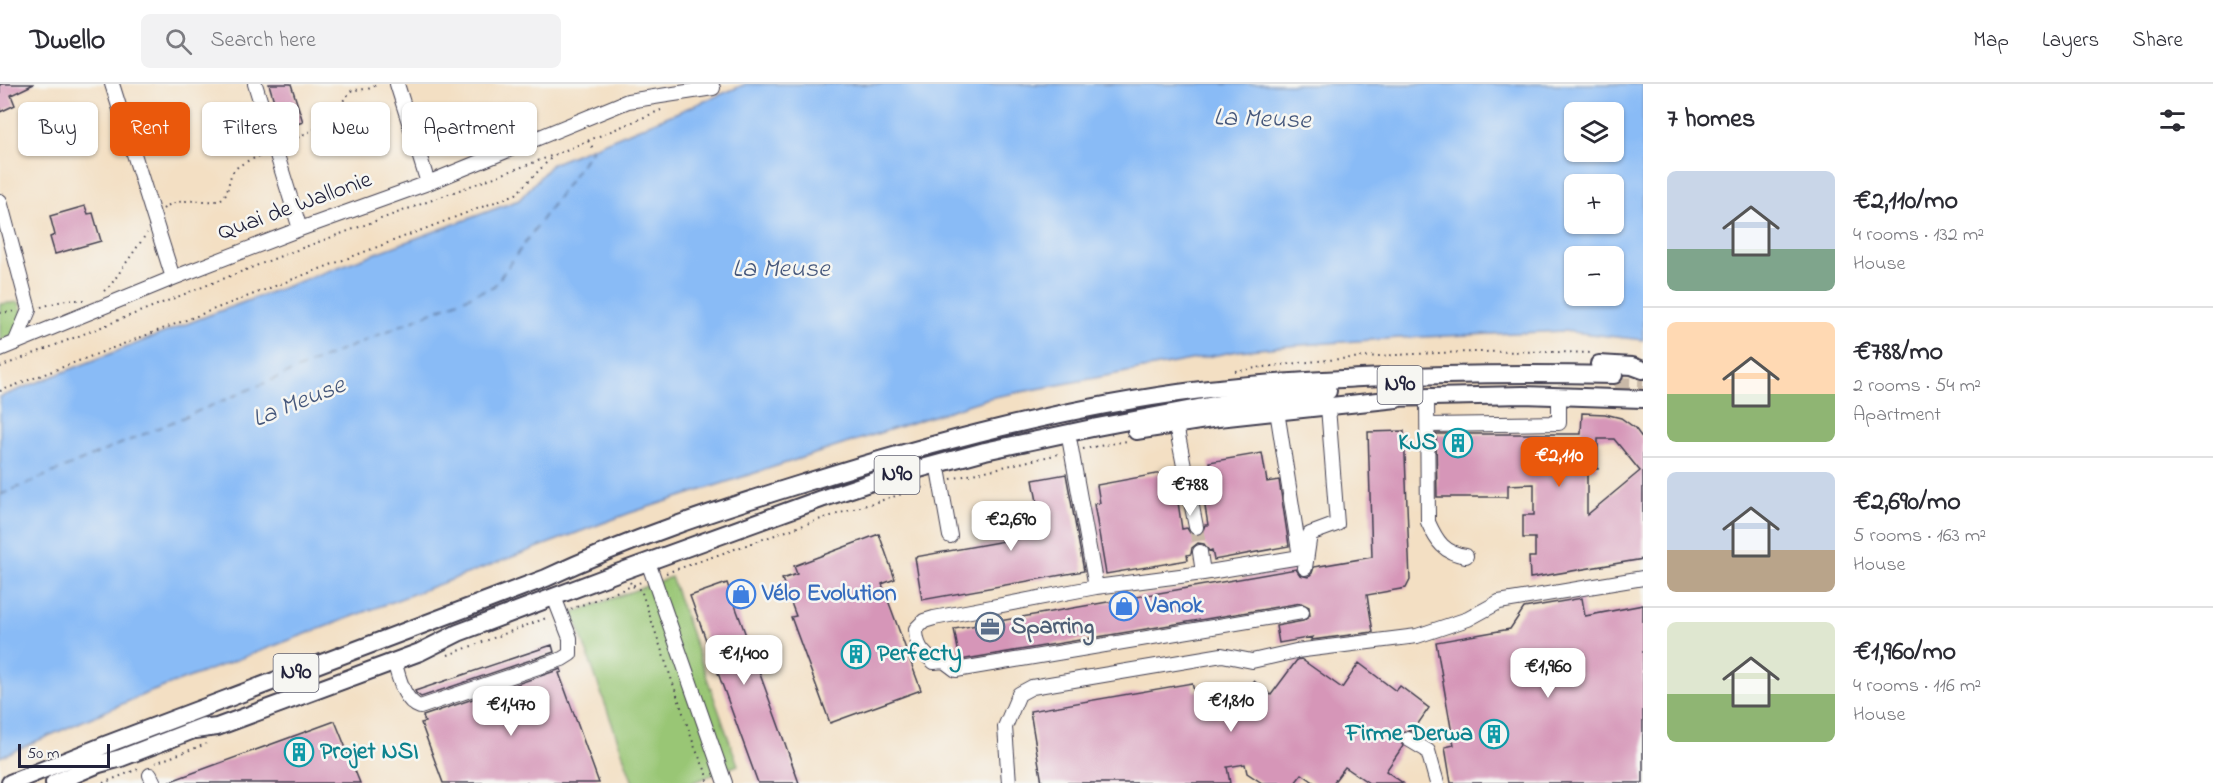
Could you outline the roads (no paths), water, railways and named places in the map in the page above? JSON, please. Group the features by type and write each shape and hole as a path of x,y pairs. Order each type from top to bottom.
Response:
{"main road":[{"path":"1260,384 1345,369 1425,364 1575,363 1632,366 1643,370"},
{"name":"N90","path":"10,783 546,578 581,562 766,494 928,446 1027,422 1154,397 1260,384 1448,374 1533,373 1614,380 1389,386 1310,393 1188,410 1044,438 951,460 821,499 701,542 458,633 413,646 54,783"},
{"path":"701,542 734,540 859,498 1070,443 1176,425 1277,411 1427,397 1559,396 1643,399"},
{"path":"1188,410 1220,410 1353,397 1397,399"},
{"path":"648,562 646,548 652,542 729,512 766,494"},
{"path":"195,730 217,727 394,662 458,633"},
{"path":"76,782 102,771 121,758"}],"street":[{"path":"112,84 172,278"},
{"path":"255,84 300,228"},
{"path":"397,84 428,183"},
{"name":"Quai de Wallonie","path":"0,349 97,300 172,278 300,228 428,183 628,101 713,88"},
{"path":"0,201 29,310 15,343"},
{"path":"1428,425 1559,423 1559,396"},
{"path":"1427,397 1428,522 1435,538 1452,554 1466,556"},
{"path":"1305,568 1310,534 1337,524 1328,407"},
{"path":"1277,411 1300,557 1096,587 924,621 916,629 916,640 921,651 934,662 944,661 956,670 1302,612"},
{"path":"1176,425 1196,527"},
{"path":"1070,443 1096,587"},
{"path":"940,478 950,536"},
{"path":"1200,552 1203,573"},
{"path":"648,562 725,783"},
{"path":"1009,783 1005,727 1019,694 1032,687 1222,655 1252,661 1296,651 1417,636 1468,619 1499,602 1643,578"},
{"path":"394,662 405,693 414,705 420,707 562,659 570,654 570,638 554,597"},
{"path":"1408,739 1428,751 1437,783"}],"water":[{"name":"La Meuse","path":"746,84 1643,84 1643,340 1563,331 1300,345 1238,351 989,398 630,513 145,694 0,757 0,397 212,314 519,200 552,164"}],"tunnel":[{"path":"1614,385 1643,386"},
{"path":"1196,527 1200,552"}],"place":[{"name":"KJS","path":"1458,443"},
{"name":"Vélo Evolution","path":"741,594"},
{"name":"Vanok","path":"1124,606"},
{"name":"Sparring","path":"990,627"},
{"name":"Perfecty","path":"856,654"},
{"name":"Firme Derwa","path":"1494,734"},
{"name":"Projet NSI","path":"299,752"}]}
